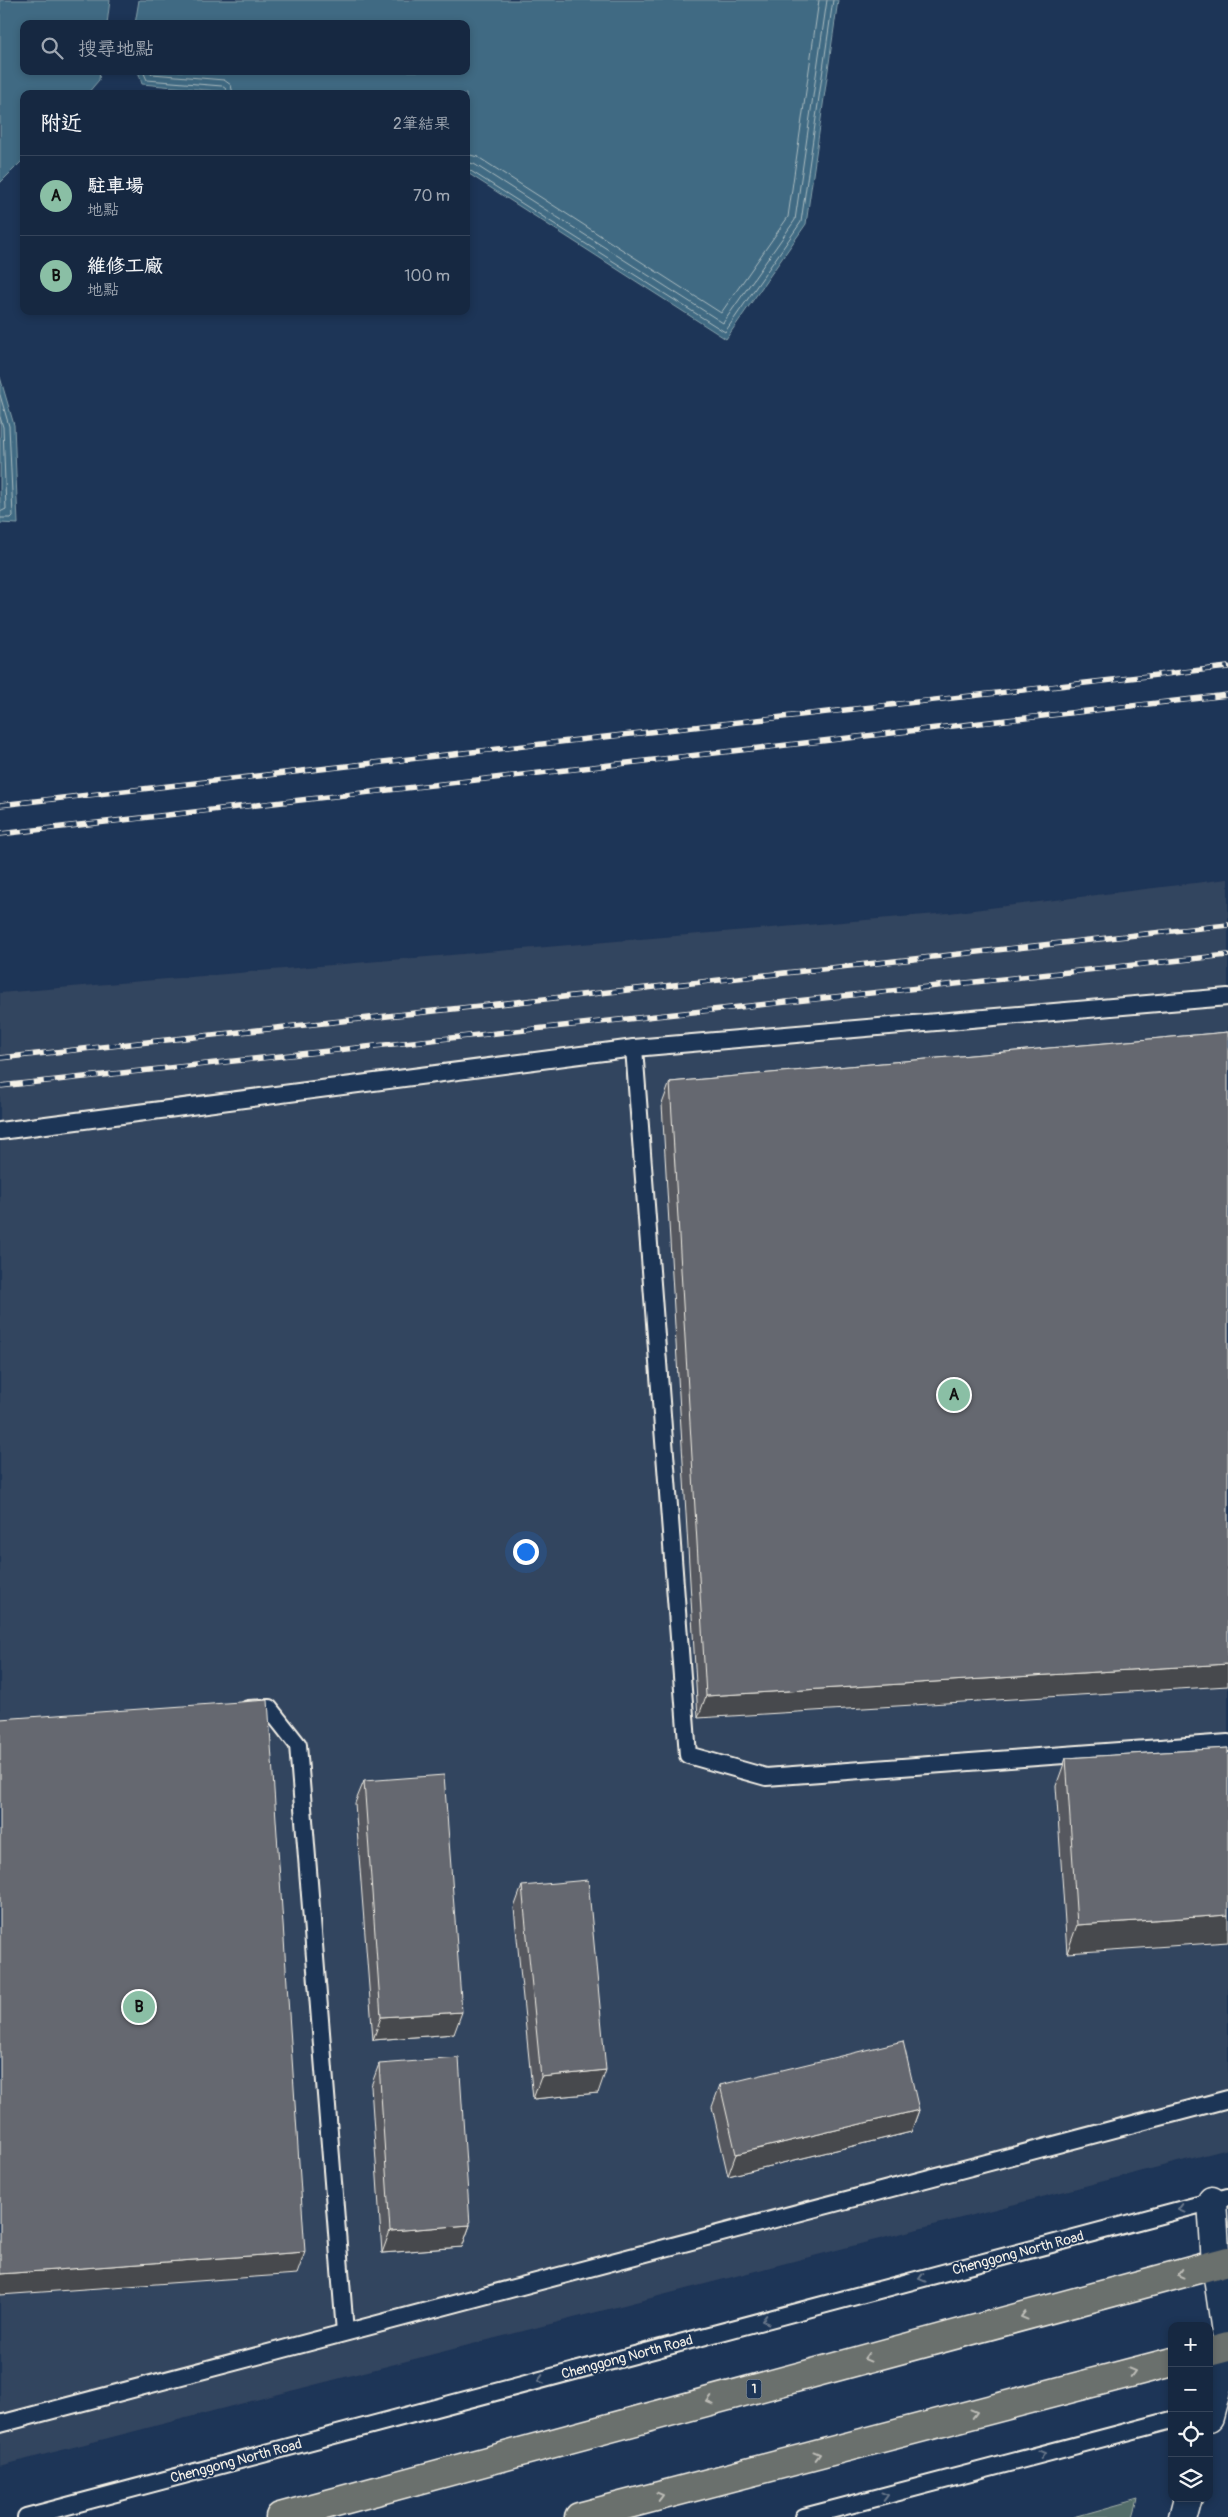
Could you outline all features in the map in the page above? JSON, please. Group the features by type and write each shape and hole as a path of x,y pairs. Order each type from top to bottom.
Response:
{"main road":[{"name":"1","path":"280,2517 1222,2263"},
{"path":"1213,2351 1228,2347"},
{"path":"579,2517 1168,2363"}],"street":[{"path":"1214,2410 1228,2347 1220,2199"},
{"path":"1183,2517 1187,2502"}],"lane":[{"path":"0,1131 634,1048 1228,997"},
{"path":"634,1048 688,1755 766,1777 1228,1743"},
{"path":"229,1710 269,1708 298,1745 345,2332"},
{"path":"0,2424 1228,2099"},
{"name":"Chenggong North Road","path":"26,2517 1220,2199"},
{"path":"804,2517 1168,2421"}],"shaded area":[{"path":"1228,879 1228,2149 0,2466 0,993 949,913"}],"green space":[{"path":"1138,2499 1133,2517 1074,2517"}],"water":[{"path":"0,0 110,0 108,20 20,20 20,75 100,75 99,80 90,90 20,90 20,163 0,183"},
{"path":"139,0 838,0 806,224 726,339 470,175 470,90 206,90 142,84 139,75 470,75 470,20 136,20"},
{"path":"0,377 14,425 18,524 0,523"}],"building":[{"path":"1228,1032 1228,1664 706,1696 670,1082"},
{"path":"268,1700 305,2252 0,2274 0,1719"},
{"path":"1228,1748 1228,1915 1077,1925 1066,1758"},
{"path":"444,1775 462,2012 381,2017 364,1781"},
{"path":"588,1880 606,2070 541,2077 522,1886"},
{"path":"903,2041 919,2110 736,2154 720,2085"},
{"path":"459,2058 470,2225 390,2231 379,2064"}],"railway":[{"path":"0,805 1228,667"},
{"path":"0,834 1228,695"},
{"path":"0,1058 1228,925"},
{"path":"0,1086 1228,955"}],"place":[{"name":"駐車場","path":"954,1395"},
{"name":"維修工廠","path":"139,2007"}]}
